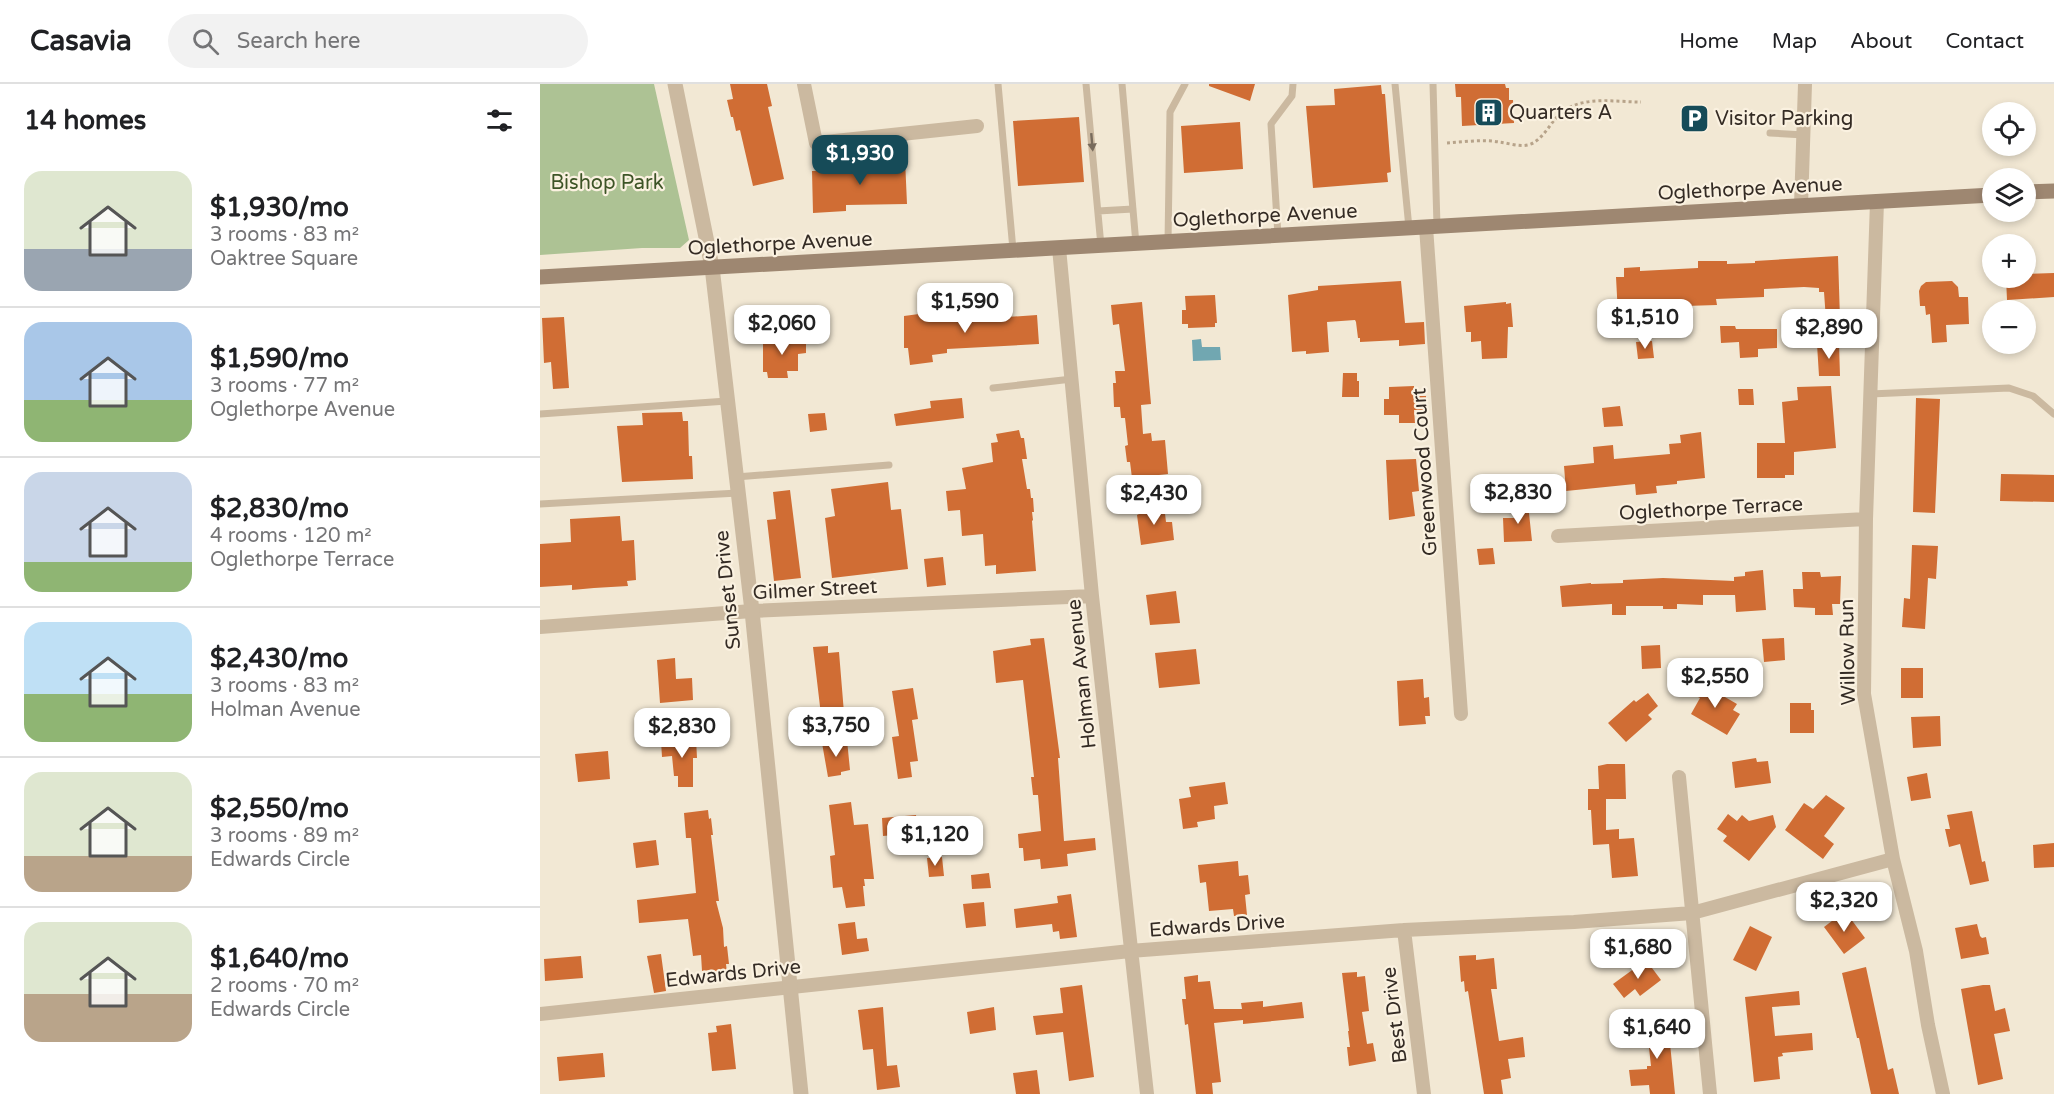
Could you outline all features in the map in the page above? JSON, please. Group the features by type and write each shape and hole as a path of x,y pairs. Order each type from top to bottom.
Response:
{"main road":[{"path":"2036,191 2054,190"},
{"name":"Oglethorpe Avenue","path":"540,277 1982,196"}],"street":[{"name":"Sunset Drive","path":"675,84 712,267 752,611 801,1094"},
{"path":"804,84 816,143 977,126"},
{"path":"1801,206 1805,84"},
{"name":"Willow Run","path":"1877,202 1866,519 1864,694 1893,859 1916,951 1928,1025 1943,1094"},
{"name":"Greenwood Court","path":"1431,227 1461,714"},
{"name":"Holman Avenue","path":"1059,248 1092,596 1147,1094"},
{"name":"Oglethorpe Terrace","path":"1558,536 1866,519"},
{"name":"Gilmer Street","path":"540,627 752,611 1092,596"},
{"path":"1679,777 1710,1094"},
{"name":"Edwards Drive","path":"540,1014 1130,951 1404,930 1574,922 1692,913 1893,859"},
{"name":"Best Drive","path":"1404,930 1424,1094"}],"lane":[{"path":"998,84 1013,250"},
{"path":"1086,84 1101,246"},
{"path":"1122,84 1136,244"},
{"path":"1168,242 1170,112 1185,84"},
{"path":"1278,236 1271,123 1292,96 1293,84"},
{"path":"1395,84 1409,228"},
{"path":"1431,227 1434,143 1433,84"},
{"path":"1770,133 1804,135"},
{"path":"1098,211 1133,209"},
{"path":"993,388 1072,379"},
{"path":"1870,394 2009,388 2033,396 2054,414"},
{"path":"540,414 727,400"},
{"path":"736,477 889,465"},
{"path":"540,504 738,494"}],"path":[{"path":"1434,143 1497,141 1523,146 1531,144 1544,134 1559,115 1573,104 1587,101 1641,102"}],"green space":[{"name":"Bishop Park","path":"540,84 654,84 689,240 680,248 642,248 540,255"}],"water":[{"path":"1201,339 1202,347 1220,347 1221,360 1193,361 1192,340"}],"building":[{"path":"730,84 767,84 772,106 768,107 784,179 753,186 740,130 736,131 727,100 733,99"},
{"path":"1209,84 1255,84 1250,101 1209,86"},
{"name":"Quarters A","path":"1455,84 1505,84 1506,88 1509,88 1509,100 1513,100 1514,123 1462,126 1461,97 1456,97"},
{"path":"1381,85 1382,94 1385,94 1391,172 1387,173 1388,182 1313,188 1306,106 1335,105 1334,89"},
{"path":"1079,117 1084,182 1018,186 1013,121"},
{"path":"1240,122 1243,169 1184,173 1181,126"},
{"path":"905,159 907,204 846,205 846,211 813,213 812,171 843,170 844,164"},
{"path":"1838,256 1840,319 1826,320 1824,292 1819,292 1819,288 1804,287 1764,289 1764,297 1716,299 1717,305 1685,306 1683,319 1669,320 1669,313 1618,315 1616,277 1624,277 1624,268 1640,267 1640,271 1698,268 1698,261 1727,261 1727,264 1755,263 1755,261"},
{"path":"2054,273 2054,297 2007,300 2006,288 2036,288 2036,274"},
{"path":"1401,281 1405,323 1424,322 1425,344 1399,346 1399,340 1360,342 1355,320 1327,322 1329,352 1306,354 1306,351 1292,352 1288,295 1318,290 1318,286"},
{"path":"1952,281 1958,287 1959,297 1968,297 1969,324 1946,325 1947,342 1932,343 1930,314 1926,315 1925,306 1920,306 1919,291 1926,282"},
{"path":"1215,295 1217,323 1215,327 1188,328 1188,324 1182,324 1182,310 1186,310 1185,296"},
{"path":"1142,302 1151,404 1141,405 1143,434 1151,433 1152,441 1165,440 1168,474 1132,478 1125,446 1128,445 1125,418 1121,418 1120,407 1114,407 1115,371 1125,371 1119,324 1113,325 1111,305"},
{"path":"1506,302 1506,304 1511,303 1513,327 1508,327 1507,358 1482,359 1481,341 1471,342 1471,332 1466,332 1464,306"},
{"path":"919,314 920,316 945,314 946,321 1037,315 1039,344 947,349 947,353 932,355 933,362 910,365 908,348 904,348 904,316"},
{"path":"564,317 569,388 553,389 551,362 544,363 542,318"},
{"path":"1720,326 1735,326 1736,329 1777,329 1777,348 1758,349 1758,357 1740,358 1739,342 1721,343"},
{"path":"778,335 790,339 806,339 806,353 798,354 798,371 787,371 788,378 768,378 767,372 763,372 763,341 774,340"},
{"path":"1652,341 1654,358 1638,359 1636,342"},
{"path":"1839,343 1840,376 1819,376 1817,344"},
{"path":"1343,373 1357,373 1359,397 1342,397"},
{"path":"1414,386 1414,396 1426,396 1426,410 1414,410 1415,423 1399,423 1399,415 1384,415 1384,399 1389,399 1389,387"},
{"path":"1831,386 1836,448 1794,452 1794,475 1785,475 1785,478 1757,478 1757,443 1785,443 1782,402 1798,400 1797,387"},
{"path":"1738,389 1753,389 1754,405 1739,405"},
{"path":"962,398 964,418 896,426 894,414 931,408 930,401"},
{"path":"1916,398 1940,399 1935,513 1913,512"},
{"path":"1620,406 1623,426 1604,427 1602,408"},
{"path":"682,412 683,421 688,421 689,456 692,456 693,479 622,482 617,426 643,425 642,413"},
{"path":"825,413 827,430 810,432 808,414"},
{"path":"1019,430 1021,438 1024,438 1027,459 1022,459 1027,489 1030,489 1031,498 1033,498 1032,521 1036,571 996,574 996,565 985,566 983,534 962,536 960,510 948,511 946,491 966,489 962,468 993,462 991,443 998,442 996,434"},
{"path":"1701,432 1705,478 1656,486 1657,493 1636,495 1635,484 1566,491 1564,466 1594,463 1593,447 1613,445 1614,459 1670,454 1669,444 1681,443 1680,435"},
{"path":"1416,459 1419,491 1412,492 1415,516 1389,520 1386,460"},
{"path":"2001,474 2054,475 2054,502 2000,501"},
{"path":"888,482 891,510 901,509 908,569 832,578 825,518 835,516 831,489"},
{"path":"790,490 801,578 774,581 767,520 776,519 773,492"},
{"path":"1514,504 1528,504 1532,541 1504,542 1503,518 1514,518"},
{"path":"1164,505 1166,522 1172,522 1174,540 1141,545 1138,509"},
{"path":"620,516 622,541 634,540 636,580 627,581 628,586 572,590 572,585 540,587 540,544 571,542 570,519"},
{"path":"1912,545 1938,546 1936,579 1928,578 1925,629 1902,627 1904,598 1910,599"},
{"path":"1493,548 1495,564 1479,565 1477,549"},
{"path":"943,557 946,585 927,587 924,559"},
{"path":"1763,570 1766,610 1736,612 1735,595 1703,595 1703,605 1677,604 1677,609 1663,609 1663,606 1626,606 1626,615 1612,615 1612,604 1562,607 1560,586 1623,583 1623,580 1663,578 1734,581 1734,577 1745,576 1745,572"},
{"path":"1802,572 1820,572 1821,577 1841,576 1840,604 1832,604 1833,615 1815,615 1815,608 1794,607 1793,589 1803,589"},
{"path":"1176,591 1180,623 1150,625 1146,595"},
{"path":"1044,638 1060,758 1058,758 1064,841 1095,838 1096,850 1067,854 1068,866 1041,869 1040,859 1024,861 1023,848 1019,848 1018,834 1041,831 1038,795 1033,795 1031,777 1034,777 1023,680 996,683 993,651 1031,645 1030,639"},
{"path":"1784,638 1785,660 1764,662 1762,639"},
{"path":"1660,645 1661,668 1642,669 1641,646"},
{"path":"828,646 828,653 839,652 844,713 821,715 813,647"},
{"path":"1196,649 1200,684 1159,688 1155,653"},
{"path":"675,658 676,679 692,678 693,700 660,703 657,660"},
{"path":"1901,668 1923,668 1923,698 1901,698"},
{"path":"1423,679 1424,698 1429,697 1430,716 1425,716 1426,724 1399,726 1397,681"},
{"path":"1699,682 1737,704 1733,710 1740,714 1727,735 1691,714 1700,698 1692,694"},
{"path":"913,688 918,719 912,720 918,761 910,762 912,777 898,779 892,737 899,736 892,691"},
{"path":"1648,693 1658,706 1648,715 1652,719 1626,742 1608,723 1634,700 1636,702"},
{"path":"1790,703 1811,703 1811,710 1814,710 1814,733 1790,733"},
{"path":"1940,716 1941,746 1913,748 1911,717"},
{"path":"696,739 697,758 693,758 693,787 678,787 678,776 674,776 672,756 662,757 661,741"},
{"path":"847,740 850,770 841,772 841,775 828,777 822,743"},
{"path":"608,751 610,779 578,782 575,754"},
{"path":"1756,758 1757,762 1768,761 1771,783 1735,788 1732,762"},
{"path":"1625,764 1626,799 1606,799 1606,830 1619,829 1619,839 1634,838 1638,876 1612,878 1609,844 1593,845 1591,810 1588,810 1588,789 1599,789 1598,766"},
{"path":"1927,773 1931,798 1911,801 1907,777"},
{"path":"1225,782 1228,804 1214,806 1215,819 1197,822 1198,827 1183,829 1179,799 1191,797 1189,787"},
{"path":"1826,795 1845,808 1824,836 1834,844 1823,859 1785,830 1804,803 1813,809"},
{"path":"851,802 854,825 868,824 874,879 864,879 865,906 846,908 842,887 833,888 830,856 835,855 829,805"},
{"path":"708,810 709,819 711,818 719,901 716,901 723,928 724,947 727,946 729,964 726,964 727,973 710,974 710,970 702,971 701,955 693,956 688,919 639,923 637,900 696,893 691,838 686,838 684,813"},
{"path":"1972,811 1982,862 1985,861 1989,881 1970,885 1960,844 1949,847 1945,829 1950,829 1947,815"},
{"path":"1728,814 1737,821 1742,815 1749,821 1773,815 1776,827 1749,861 1723,841 1727,836 1717,829"},
{"path":"916,815 918,833 883,836 882,818"},
{"path":"656,840 659,865 636,868 633,843"},
{"path":"2054,843 2054,867 2034,868 2033,845"},
{"path":"942,857 944,876 929,877 927,858"},
{"path":"1238,861 1239,876 1248,875 1250,894 1245,895 1247,915 1234,916 1233,909 1209,911 1206,882 1200,883 1198,865"},
{"path":"989,873 991,888 972,889 971,875"},
{"path":"1071,894 1077,937 1060,939 1059,931 1053,932 1052,924 1016,928 1014,909 1058,903 1057,896"},
{"path":"984,902 986,926 966,928 963,904"},
{"path":"1845,911 1865,938 1844,954 1824,927"},
{"path":"855,922 857,939 867,938 869,951 842,955 838,924"},
{"path":"1977,924 1980,936 1986,937 1989,954 1961,959 1955,928"},
{"path":"1750,926 1772,937 1756,971 1733,960"},
{"path":"661,954 666,991 654,993 647,956"},
{"path":"1476,955 1476,960 1494,958 1497,989 1491,989 1499,1041 1523,1037 1525,1057 1508,1059 1511,1078 1501,1080 1503,1094 1484,1094 1468,991 1465,992 1464,981 1461,982 1459,956"},
{"path":"581,956 583,978 545,981 544,959"},
{"path":"1646,960 1661,980 1640,996 1635,989 1624,998 1613,984"},
{"path":"1866,967 1888,1070 1893,1068 1899,1094 1871,1094 1842,973"},
{"path":"1357,972 1357,977 1365,976 1369,1011 1362,1012 1367,1044 1373,1043 1376,1061 1349,1066 1347,1047 1350,1047 1349,1031 1342,973"},
{"path":"1198,975 1198,982 1210,981 1214,1009 1242,1009 1241,1003 1263,1001 1263,1007 1302,1002 1304,1018 1243,1024 1243,1020 1214,1023 1221,1082 1212,1083 1213,1094 1196,1094 1188,1024 1185,1025 1182,999 1186,999 1184,977"},
{"path":"1082,985 1094,1077 1069,1081 1063,1032 1036,1035 1033,1016 1063,1013 1060,988"},
{"path":"1990,985 1995,1011 2005,1008 2010,1031 1994,1034 2003,1079 1978,1085 1961,989"},
{"path":"1799,991 1800,1005 1772,1007 1775,1036 1812,1033 1813,1050 1782,1053 1783,1056 1778,1057 1780,1079 1754,1082 1745,997"},
{"path":"883,1007 887,1066 897,1065 900,1087 877,1090 873,1049 863,1050 858,1010"},
{"path":"994,1007 996,1030 970,1034 967,1012"},
{"path":"1670,1017 1672,1032 1669,1033 1675,1094 1650,1094 1649,1085 1631,1086 1629,1070 1647,1069 1647,1066 1651,1066 1646,1020"},
{"path":"731,1024 736,1069 712,1071 708,1033 717,1032 716,1026"},
{"path":"603,1053 605,1077 559,1081 557,1057"},
{"path":"1037,1070 1040,1094 1016,1094 1013,1073"}],"place":[{"name":"Quarters A","path":"1488,112"},
{"name":"Visitor Parking","path":"1694,118"}]}
